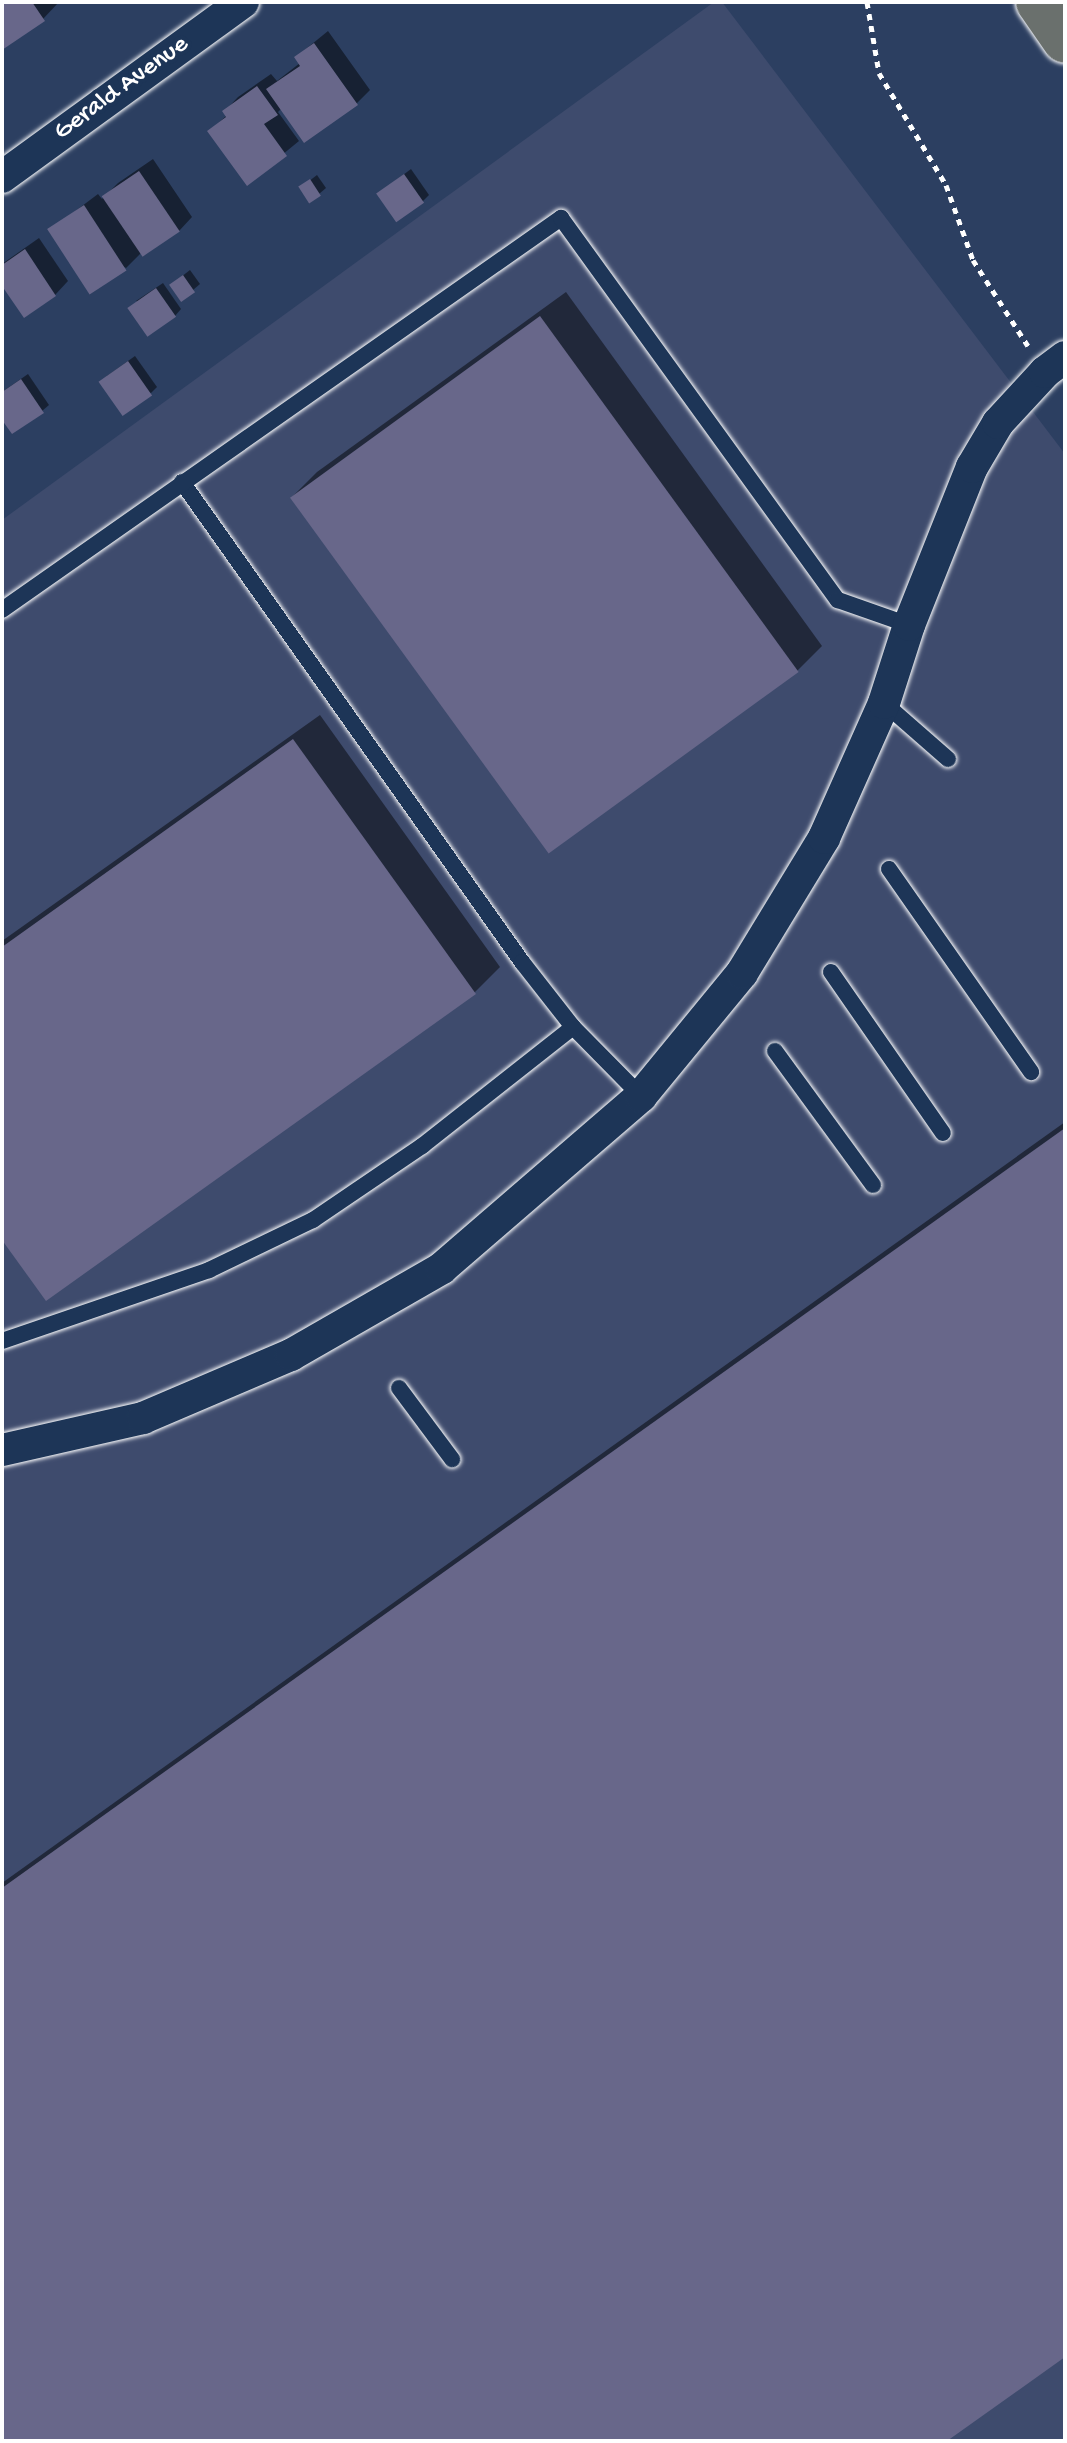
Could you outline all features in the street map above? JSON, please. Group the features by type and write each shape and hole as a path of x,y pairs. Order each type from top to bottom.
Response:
{"main road":[{"path":"1038,2 1065,41"}],"street":[{"name":"Gerald Avenue","path":"2,177 243,2"},
{"path":"2,1450 143,1418 291,1355 442,1268 641,1096 742,973 824,838 884,703 909,625 972,467 998,423 1055,364"}],"lane":[{"path":"2,610 561,218 838,600 909,625"},
{"path":"182,482 522,962 573,1027 641,1096"},
{"path":"884,703 948,759"},
{"path":"889,869 1031,1072"},
{"path":"831,972 943,1133"},
{"path":"2,1341 209,1270 313,1220 422,1146 573,1027"},
{"path":"775,1051 873,1185"},
{"path":"399,1388 452,1459"},
{"path":"2,1443 2,1450"}],"path":[{"path":"867,2 879,73 946,185 973,260 1055,364"}],"shaded area":[{"path":"714,2 722,2 1065,454 1065,2441 2,2441 2,520"}],"building":[{"path":"2,2 32,2 45,21 2,50"},
{"path":"314,43 358,105 304,143 266,89 300,66 294,57"},
{"path":"257,86 278,115 264,124 287,156 247,186 207,131 226,117 222,111"},
{"path":"139,171 180,232 143,257 102,196"},
{"path":"404,174 424,203 396,222 376,194"},
{"path":"310,179 321,196 309,203 298,187"},
{"path":"84,205 126,270 90,294 47,229"},
{"path":"25,249 56,296 24,318 2,286 2,265"},
{"path":"183,275 195,292 181,302 169,285"},
{"path":"156,288 176,317 147,337 127,308"},
{"path":"540,316 799,672 549,854 290,498"},
{"path":"128,361 152,395 123,416 99,382"},
{"path":"21,379 44,413 12,434 2,420 2,392"},
{"path":"293,739 476,994 46,1301 2,1240 2,947"},
{"path":"1065,1128 1065,2357 947,2441 2,2441 2,1888"}]}
